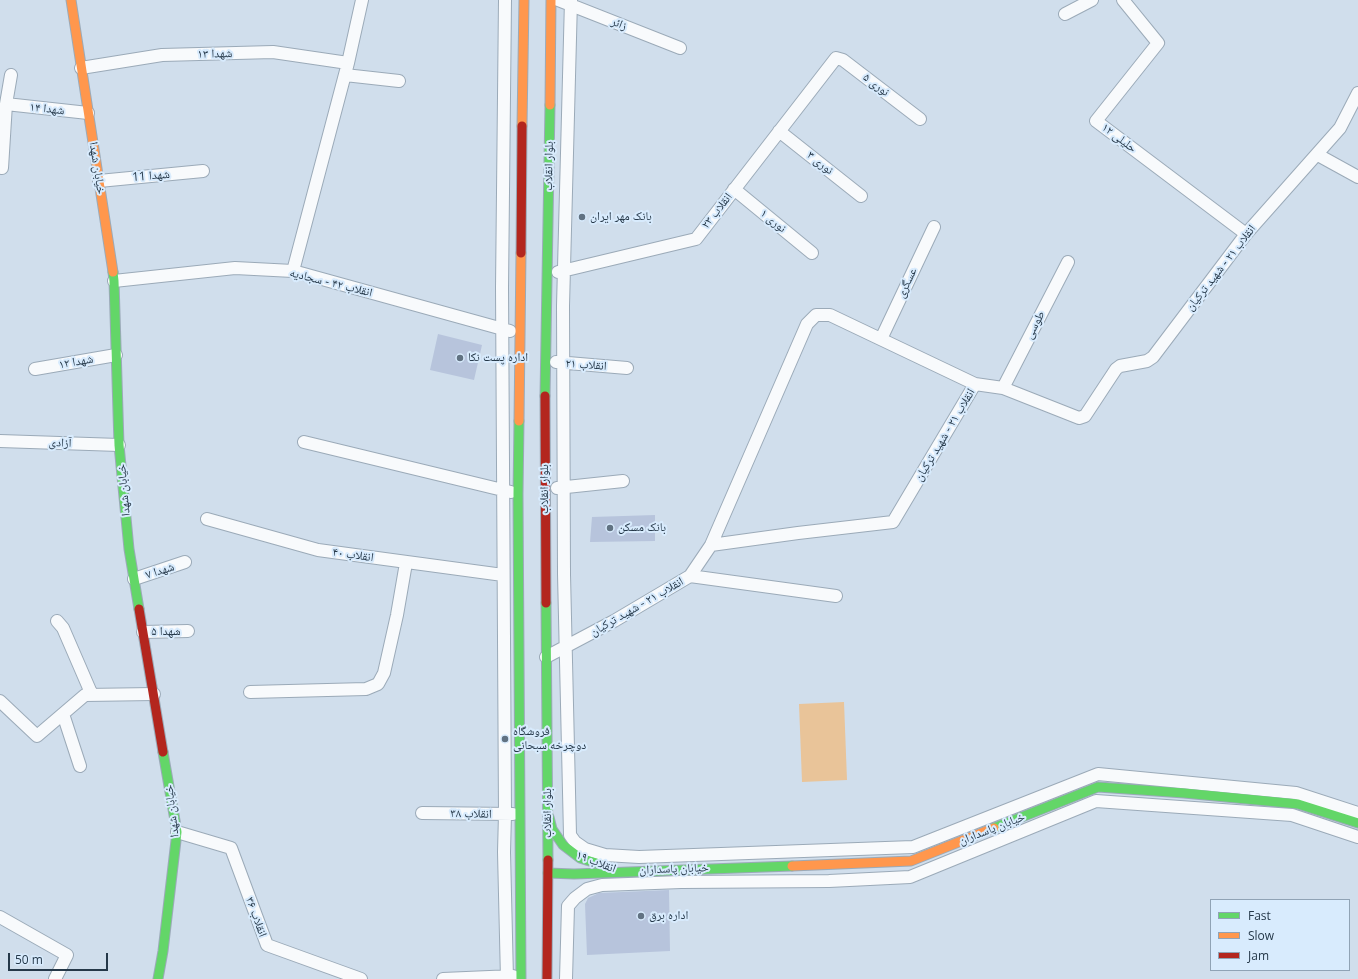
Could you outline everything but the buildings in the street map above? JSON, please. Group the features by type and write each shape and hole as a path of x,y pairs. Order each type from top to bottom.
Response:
{"main road":[{"name":"خیابان شهدا","path":"71,0 114,281 119,445 129,549 177,832 163,951 158,979"},
{"path":"520,978 524,874 520,814 518,494 524,0"},
{"name":"بلوار انقلاب","path":"547,979 545,873 548,813 545,362 551,0"},
{"path":"523,85 528,78 536,77 544,77 550,82"},
{"name":"خیابان پاسداران","path":"620,871 911,861 1098,787 1184,793 1298,804 1358,823"},
{"name":"انقلاب ۱۹","path":"548,813 552,829 562,845 580,858 620,871"},
{"name":"انقلاب ۱۹","path":"545,873 574,874 620,871"}],"street":[{"path":"293,271 347,69 362,0"},
{"path":"505,0 502,329 504,852 506,978"},
{"name":"زائر","path":"558,0 571,3 680,48"},
{"path":"1065,14 1092,0"},
{"name":"حلیلی ۱۲","path":"1124,0 1158,43 1096,121 1246,234"},
{"path":"571,3 564,270 563,487 570,835 578,845 585,849 605,854 639,856 912,847 1098,774 1296,794 1358,813"},
{"name":"شهدا ۱۳","path":"81,68 162,55 273,52 399,81"},
{"name":"نوری ۵","path":"832,64 836,58 843,60 920,119"},
{"name":"انقلاب ۲۳","path":"547,274 696,238 832,64"},
{"path":"2,168 6,104 11,75"},
{"name":"انقلاب ۲۱ - شهید ترکیان","path":"546,657 614,621 690,576 711,545 893,522 975,384 1002,388 1079,418 1085,416 1116,369 1120,366 1147,361 1152,358 1246,234 1318,155 1340,128 1358,93"},
{"name":"شهدا ۱۴","path":"6,104 88,113"},
{"name":"نوری ۳","path":"779,131 861,196"},
{"path":"1318,155 1358,177"},
{"name":"شهدا 11","path":"99,181 203,171"},
{"name":"نوری ۱","path":"734,189 812,253"},
{"name":"عسگری","path":"881,339 934,227"},
{"name":"طوسی","path":"1002,388 1068,262"},
{"name":"انقلاب ۴۲ - سجادیه","path":"114,281 235,268 293,271 519,334"},
{"path":"711,545 807,324 816,315 830,315 975,384"},
{"name":"شهدا ۱۲","path":"35,370 116,355"},
{"name":"انقلاب ۲۱","path":"545,362 627,368"},
{"name":"آزادی","path":"0,441 119,445"},
{"path":"304,442 518,494"},
{"path":"545,489 623,481"},
{"name":"انقلاب ۴۰","path":"207,519 318,550 504,575"},
{"name":"شهدا ۷","path":"134,579 185,562"},
{"path":"250,692 366,689 378,684 384,673 397,615 406,563"},
{"path":"690,576 836,596"},
{"path":"57,621 63,628 92,695"},
{"name":"شهدا ۵","path":"143,632 188,632"},
{"path":"0,702 36,736 85,695 154,694"},
{"path":"63,714 80,766"},
{"path":"566,979 568,906 575,898 587,889 602,885 681,882 829,881 910,877 1096,801 1292,815 1358,837"},
{"name":"انقلاب ۳۸","path":"422,813 520,814"},
{"name":"انقلاب ۳۶","path":"177,832 231,848 267,945 361,979"},
{"path":"0,917 67,955 55,979"},
{"path":"443,979 520,978"}],"shaded area":[{"path":"844,702 847,780 802,782 799,704"}],"traffic: fast":[{"path":"545,396 550,105"},
{"path":"113,272 119,445 129,549 139,609"},
{"path":"519,421 518,494 521,979"},
{"path":"546,603 548,860"},
{"path":"158,979 163,951 177,832 163,752"},
{"path":"994,828 1098,787 1184,793 1298,804 1358,823"},
{"path":"549,817 552,829 563,845 580,858 609,867"},
{"path":"548,873 574,874 792,866"}],"traffic: slow":[{"path":"71,0 113,272"},
{"path":"522,126 524,0"},
{"path":"550,105 551,0"},
{"path":"519,421 521,253"},
{"path":"792,866 911,861 994,828"}],"traffic: jam":[{"path":"521,253 522,126"},
{"path":"545,396 546,603"},
{"path":"139,609 163,752"},
{"path":"547,979 548,860"}],"place":[{"name":"بانک مهر ایران","path":"582,217"},
{"name":"اداره پست نکا","path":"460,358"},
{"name":"بانک مسکن","path":"610,528"},
{"name":"فروشگاه دوچرخه سبحانی","path":"505,739"},
{"name":"اداره برق","path":"641,916"}]}
